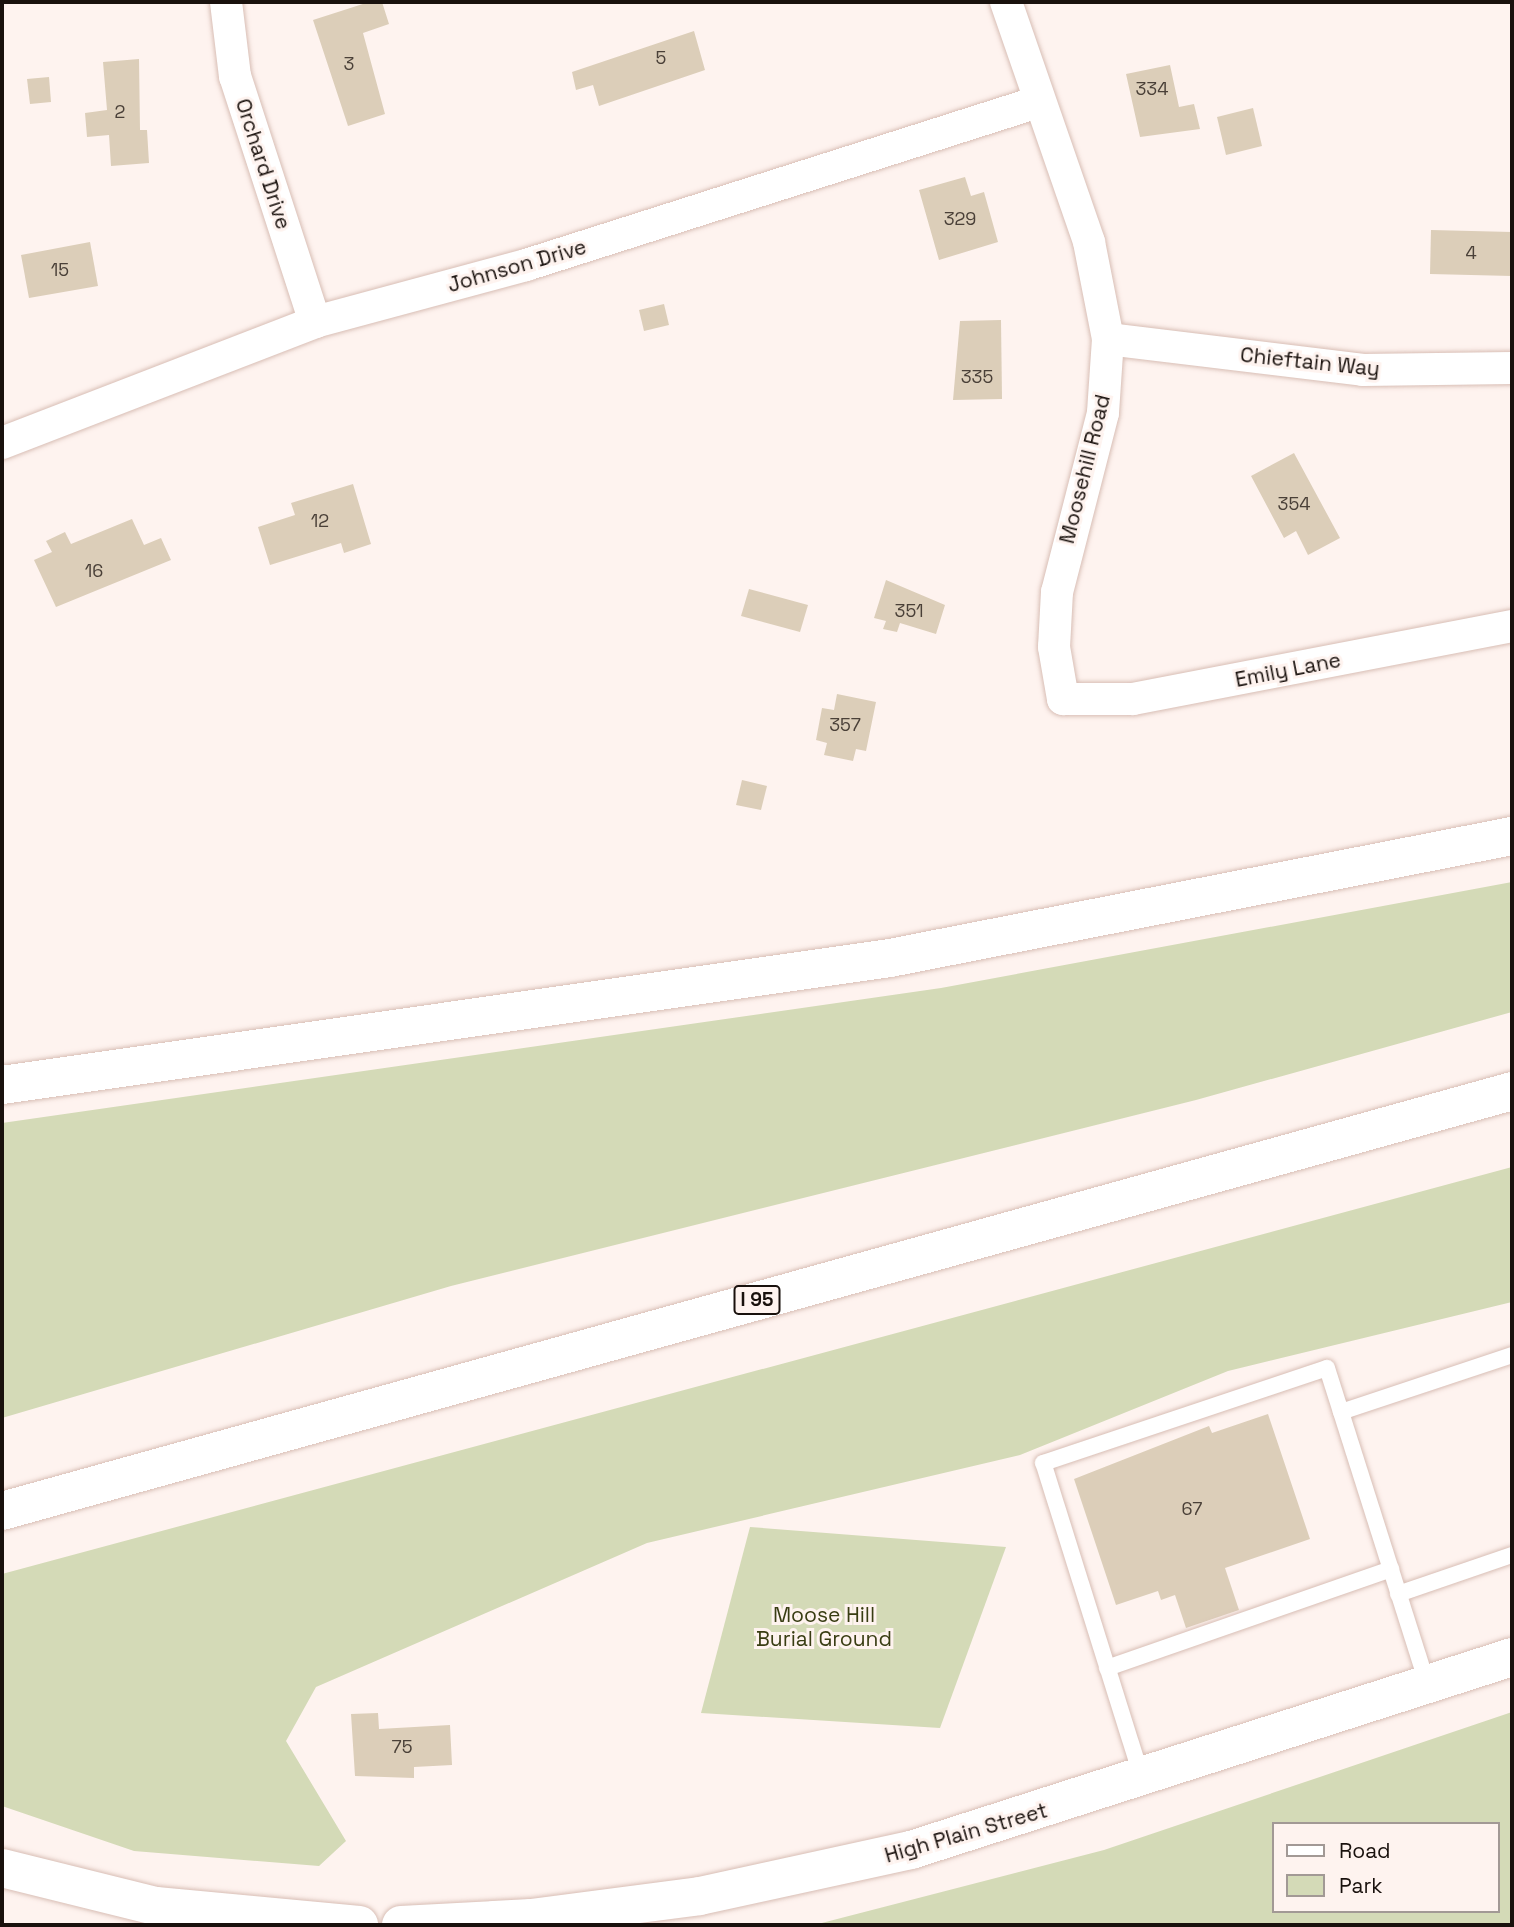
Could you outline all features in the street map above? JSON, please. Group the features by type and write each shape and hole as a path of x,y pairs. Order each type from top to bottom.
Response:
{"main road":[{"path":"2,1085 852,964 1512,835"},
{"name":"I 95","path":"2,1511 1512,1091"},
{"name":"High Plain Street","path":"401,1925 588,1918 756,1886 899,1853 1143,1780 1512,1657"},
{"path":"2,1868 156,1906 359,1925"}],"street":[{"name":"Orchard Drive","path":"226,2 235,76 315,322"},
{"name":"Moosehill Road","path":"1006,2 1038,102 1089,242 1108,339 1103,412 1056,592 1054,647 1063,699"},
{"name":"Johnson Drive","path":"2,443 315,322 526,265 1038,102"},
{"name":"Chieftain Way","path":"1108,339 1363,370 1512,368"},
{"name":"Emily Lane","path":"1063,699 1133,699 1512,626"}],"lane":[{"path":"1341,1412 1512,1355"},
{"path":"1143,1780 1043,1463 1327,1368 1428,1686"},
{"path":"1398,1594 1512,1555"},
{"path":"1107,1668 1391,1569"}],"green space":[{"path":"1512,882 1512,1012 1196,1100 451,1286 2,1418 2,1123 941,988"},
{"path":"1512,1167 1512,1302 1228,1371 1020,1455 647,1543 316,1687 286,1741 346,1841 319,1866 134,1851 2,1806 2,1574"},
{"name":"Moose Hill Burial Ground","path":"750,1527 1006,1547 940,1728 701,1713"},
{"path":"1512,1712 1512,1925 814,1925 1104,1850"}],"building":[{"path":"369,2 382,2 389,24 363,33 385,114 348,126 313,20"},
{"path":"694,31 705,70 599,106 593,85 576,90 572,72"},
{"path":"139,59 140,130 147,130 149,163 111,166 109,135 87,137 85,113 107,110 103,62"},
{"path":"1170,65 1179,107 1194,104 1200,129 1140,137 1126,74"},
{"path":"49,77 51,102 30,104 27,79"},
{"path":"1253,108 1262,146 1226,155 1217,117"},
{"path":"965,177 971,196 984,192 998,242 939,260 919,190"},
{"path":"1431,230 1512,232 1512,276 1430,274"},
{"path":"90,242 98,286 29,298 21,255"},
{"path":"664,304 669,325 644,331 639,310"},
{"path":"1001,320 1002,399 953,400 960,321"},
{"path":"1294,453 1340,538 1308,555 1296,531 1284,538 1251,476"},
{"path":"353,484 371,544 344,553 341,543 270,565 258,527 295,515 291,503"},
{"path":"132,519 144,545 161,538 171,560 56,607 34,560 52,552 46,541 65,532 71,544"},
{"path":"886,580 945,605 936,634 900,623 897,632 883,629 886,621 874,618"},
{"path":"749,589 808,605 800,632 741,616"},
{"path":"837,694 876,702 866,751 856,749 853,761 824,755 827,743 816,740 822,708 834,710"},
{"path":"742,780 767,786 761,810 736,805"},
{"path":"1268,1414 1310,1539 1225,1568 1239,1610 1186,1628 1175,1595 1161,1600 1158,1591 1116,1605 1074,1479 1209,1426 1212,1433"},
{"path":"378,1713 379,1729 450,1725 452,1765 414,1767 414,1778 355,1776 351,1714"}]}
